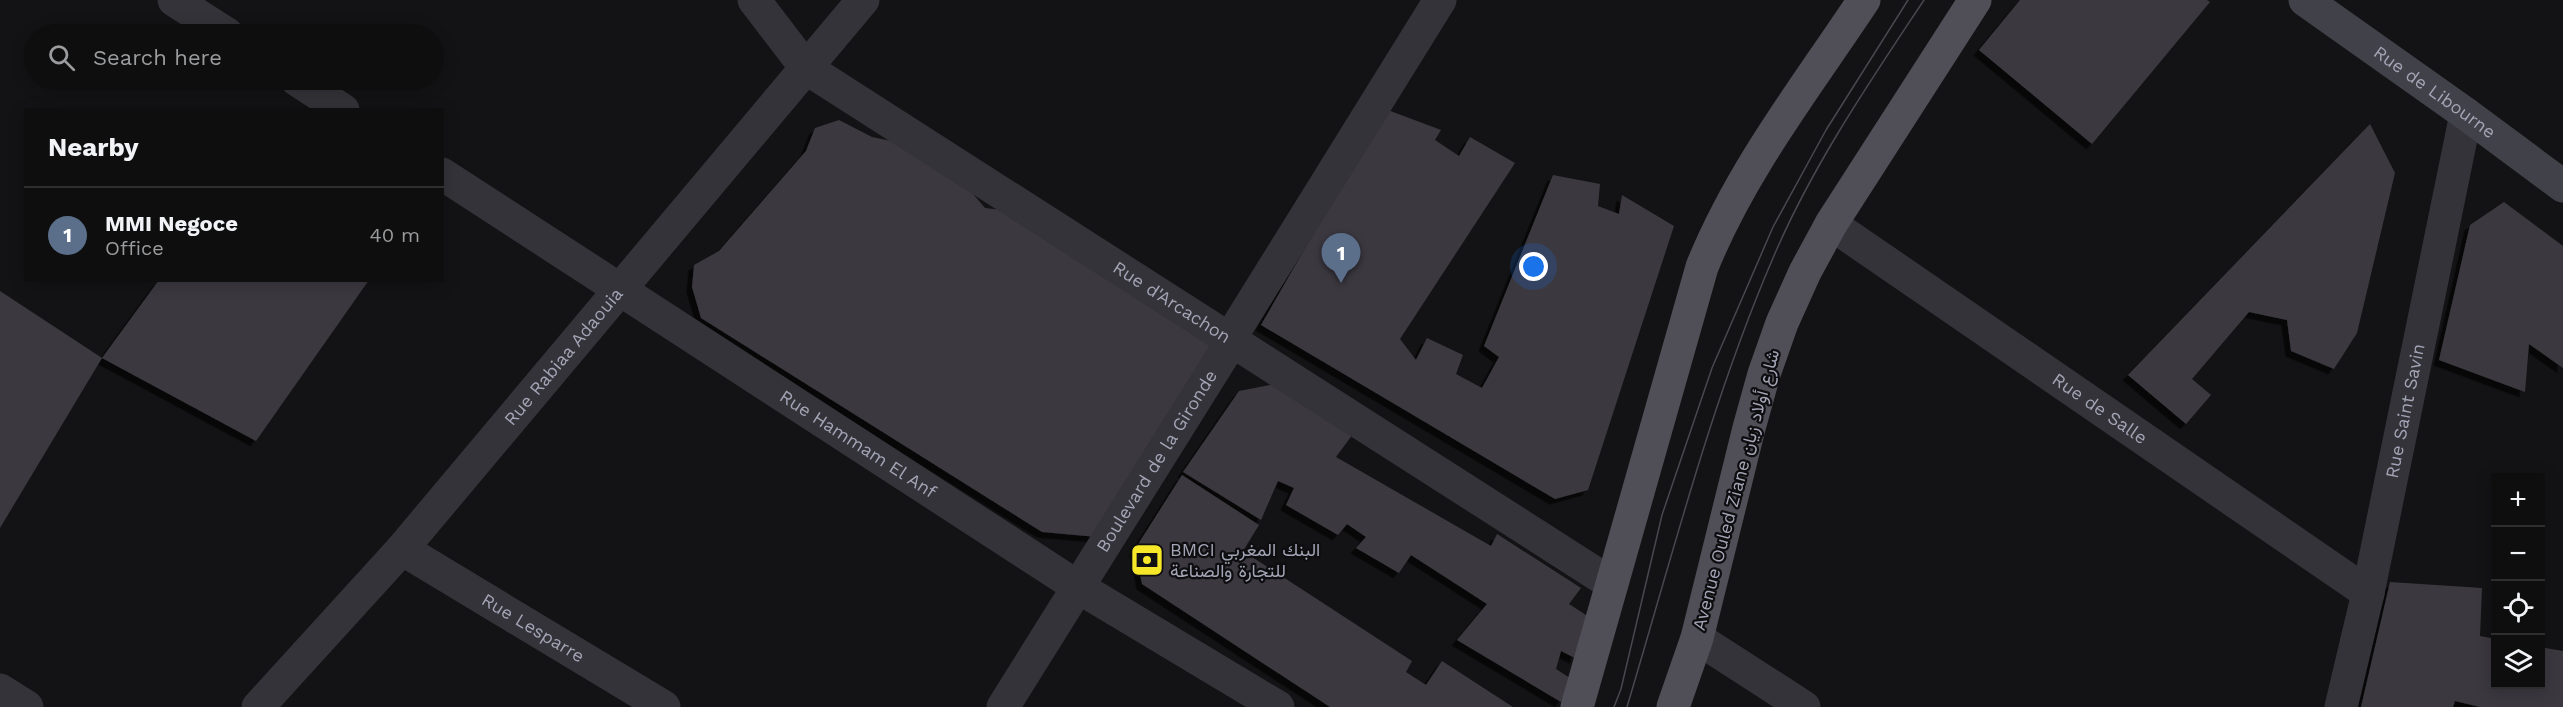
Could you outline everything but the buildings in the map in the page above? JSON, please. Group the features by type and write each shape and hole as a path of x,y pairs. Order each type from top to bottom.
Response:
{"main road":[{"path":"1577,707 1702,267 1717,230 1760,156 1864,0"},
{"name":"Avenue Ouled Ziane شارع أولاد زيان","path":"1673,707 1697,638 1764,375 1782,322 1831,224 1974,0"},
{"name":"Rue de Libourne","path":"2305,0 2563,186"}],"street":[{"path":"174,0 211,24"},
{"name":"Rue d'Arcachon","path":"754,0 806,68 1612,584"},
{"name":"Rue Rabiaa Adaouia","path":"258,707 402,549 863,0"},
{"name":"Boulevard de la Gironde","path":"1003,707 1225,352 1229,340 1440,0"},
{"path":"312,90 340,108"},
{"name":"Rue Saint Savin","path":"2341,707 2368,593 2466,114"},
{"name":"Rue Hammam El Anf","path":"444,175 621,288 1078,587 1278,707"},
{"name":"Rue de Salle","path":"1831,224 2368,593"},
{"name":"Rue Lesparre","path":"402,549 664,707"},
{"path":"1697,638 1804,707"},
{"path":"0,690 27,707"}],"tram line":[{"path":"1614,707 1621,689 1662,515 1712,368 1773,227 1826,130 1908,0"},
{"path":"1627,707 1711,424 1773,258 1823,158 1924,0"}],"place":[{"name":"MMI Negoce","path":"1341,283"},
{"name":"BMCI البنك المغربي للتجارة والصناعة","path":"1147,560"}]}
